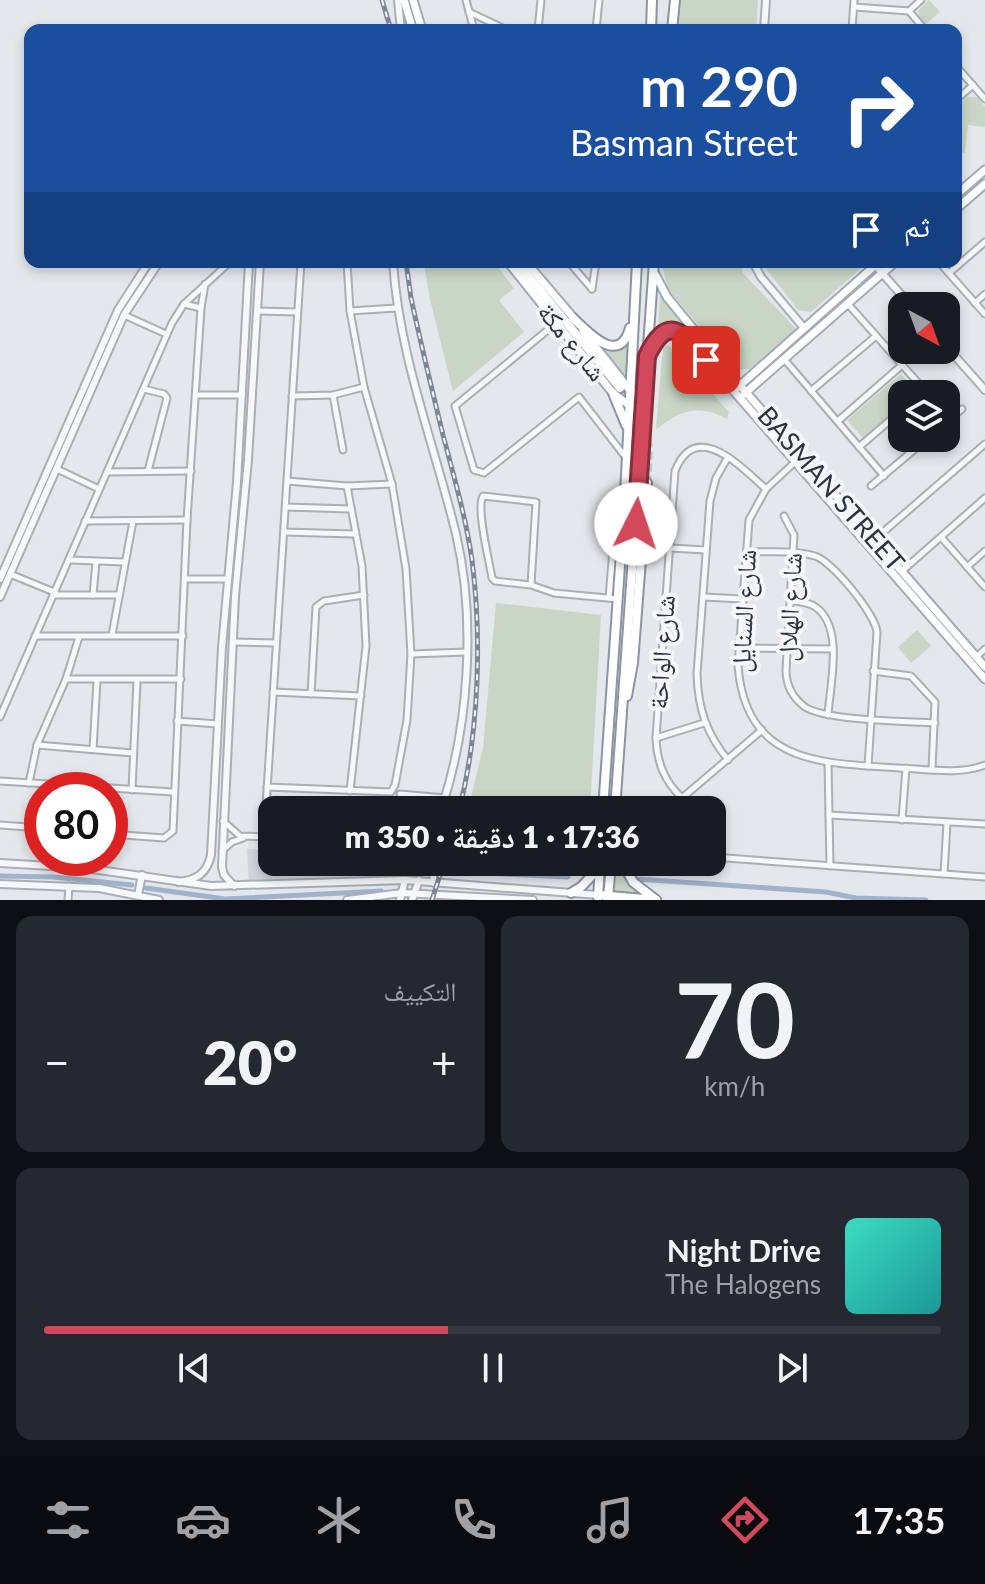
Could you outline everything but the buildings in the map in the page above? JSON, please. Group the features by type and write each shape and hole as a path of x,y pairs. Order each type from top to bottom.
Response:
{"highway":[{"path":"651,24 652,0"},
{"path":"673,24 675,0"},
{"path":"522,268 616,390 629,437"},
{"path":"604,796 613,598 621,547 629,437 637,268"},
{"path":"618,796 654,268"},
{"path":"573,318 601,344 611,345 627,338 634,316"},
{"path":"622,708 630,686 633,663 647,483"},
{"path":"571,893 590,876"},
{"path":"599,876 598,898 656,900"},
{"path":"608,898 610,876"},
{"path":"630,876 656,900"}],"main road":[{"path":"404,0 411,24"},
{"path":"413,0 420,24"},
{"path":"962,190 985,170"},
{"path":"962,204 984,186"},
{"name":"شارع مكة","path":"513,268 630,406 644,412"},
{"name":"شارع مكة","path":"531,268 631,390 645,401"},
{"name":"BASMAN STREET","path":"655,268 667,297 728,371 736,388"},
{"path":"736,388 872,268"},
{"path":"743,395 888,268"},
{"name":"BASMAN STREET","path":"647,356 660,334 668,330 685,335 743,395 795,462 871,543 902,571 985,667"},
{"path":"728,371 743,375 756,370"},
{"path":"754,401 756,383"},
{"name":"BASMAN STREET","path":"743,395 754,401 985,679"}],"street":[{"path":"398,0 400,24"},
{"path":"466,0 472,24"},
{"path":"539,24 541,0"},
{"path":"597,24 599,0"},
{"path":"764,24 766,0"},
{"path":"909,11 921,0"},
{"path":"852,24 854,4 909,11 920,24"},
{"path":"469,12 494,24"},
{"path":"962,73 984,97"},
{"path":"962,95 973,85"},
{"path":"962,262 985,242"},
{"path":"0,597 118,310 145,268"},
{"path":"0,579 10,568 57,469 124,315 155,268"},
{"path":"1,714 166,334 184,304 223,268"},
{"path":"178,882 196,878 209,866 216,794 226,579 237,482 249,268"},
{"path":"234,886 223,872 223,821 235,596 246,482 260,268"},
{"path":"266,796 301,268"},
{"path":"267,787 388,792 395,785 407,720 411,654 404,550 392,484 364,387 350,311 347,268"},
{"path":"393,268 396,308 456,534 465,598 466,652 461,723 445,796"},
{"path":"574,268 592,289 595,268"},
{"path":"756,268 804,328"},
{"path":"879,268 899,292"},
{"path":"944,268 985,314"},
{"path":"949,273 955,268"},
{"path":"128,835 168,837 173,831 187,520 205,284"},
{"path":"975,303 985,294"},
{"path":"847,303 914,380"},
{"path":"184,304 201,308"},
{"path":"350,311 396,308"},
{"path":"257,311 297,312"},
{"path":"124,315 166,334"},
{"path":"549,329 455,406 474,470 484,473 579,397 627,460"},
{"path":"811,391 876,336"},
{"path":"784,359 884,476"},
{"path":"960,362 985,390"},
{"path":"838,421 902,365"},
{"path":"292,396 333,395 364,387"},
{"path":"144,389 164,394 167,398 148,471"},
{"path":"197,395 242,395"},
{"path":"333,395 343,450"},
{"path":"859,447 888,422"},
{"path":"871,543 985,444"},
{"name":"شارع الواحة","path":"680,796 663,775 656,738 675,471 683,456 698,448 715,449 728,457"},
{"path":"871,486 912,452"},
{"path":"728,760 704,723 697,693 712,490 728,457 766,489"},
{"name":"شارع السنايل","path":"795,462 766,489 749,520 738,666 744,700 750,714 762,730 796,755 828,763 968,770 985,765"},
{"path":"57,469 99,489"},
{"path":"107,472 191,471"},
{"path":"287,481 347,486 392,484"},
{"path":"237,482 246,482"},
{"path":"347,486 362,566 366,646 350,791"},
{"path":"531,585 536,502 483,496 480,501 492,578 497,582 531,585 548,593 613,598"},
{"path":"902,571 985,498"},
{"path":"286,507 351,509"},
{"name":"شارع الهلال","path":"784,516 793,530 794,553 786,648 786,676 790,690 807,708 828,715 935,723"},
{"path":"85,521 187,520"},
{"path":"112,635 133,521"},
{"path":"284,532 354,534"},
{"path":"941,537 985,587"},
{"path":"670,548 706,550"},
{"path":"967,567 985,551"},
{"path":"747,552 794,553 824,561 873,617 877,632 868,766"},
{"path":"70,560 124,562"},
{"path":"93,595 96,562"},
{"path":"10,568 54,594 119,595"},
{"path":"185,579 226,579"},
{"path":"311,694 316,607 324,601 364,595"},
{"path":"704,597 742,599"},
{"path":"790,600 810,604 820,611 831,627 833,649 828,715"},
{"path":"35,636 183,636"},
{"path":"31,772 37,745 66,679 79,637"},
{"path":"234,642 276,643"},
{"path":"740,648 833,649"},
{"path":"976,657 985,649"},
{"path":"411,654 466,652"},
{"path":"873,671 911,676 935,702 932,769"},
{"path":"66,679 181,679"},
{"path":"93,749 97,681"},
{"path":"132,790 137,681"},
{"path":"273,692 361,696"},
{"path":"177,721 218,724"},
{"path":"656,738 704,723"},
{"path":"684,796 762,730"},
{"path":"37,745 133,753"},
{"path":"828,763 830,866"},
{"path":"902,820 906,768"},
{"path":"0,781 24,783"},
{"path":"128,790 173,792"},
{"path":"216,794 225,796"},
{"path":"400,794 422,796"},
{"path":"829,815 985,824"},
{"path":"223,821 234,833 258,837"},
{"path":"944,874 947,823"},
{"path":"0,825 24,827"},
{"path":"222,852 232,842 248,837"},
{"path":"726,858 985,877"},
{"path":"0,863 24,863"},
{"path":"128,872 178,882 234,886 419,880 598,898"},
{"path":"138,895 142,875"},
{"path":"433,876 434,883"},
{"path":"401,897 405,880"},
{"path":"412,897 419,880"},
{"path":"0,884 69,886 159,900"},
{"path":"444,896 446,884"},
{"path":"68,900 69,886"},
{"path":"422,900 430,896"},
{"path":"347,900 444,896 533,900"}],"shaded area":[{"path":"247,849 258,849 258,876 401,876 401,881 249,887"}],"green space":[{"path":"680,0 758,0 756,24 678,24"},
{"path":"929,0 940,12 926,24 918,11"},
{"path":"967,97 977,97 985,107 985,127 968,125 965,153 962,153 962,102"},
{"path":"425,268 499,268 514,288 499,300 524,332 453,391"},
{"path":"663,268 742,268 742,272 797,330 751,369 735,370 668,289"},
{"path":"766,268 861,268 811,312 798,310"},
{"path":"872,272 875,275 749,386 746,383"},
{"path":"660,293 735,384 684,330 672,326 658,330"},
{"path":"629,344 627,378 603,352"},
{"path":"668,345 729,412 727,419 717,414 690,411 656,430 663,348"},
{"path":"888,385 888,419 864,439 847,420"},
{"path":"496,603 601,615 591,796 471,796 483,748"},
{"path":"917,630 931,646 911,663 898,647"},
{"path":"613,876 624,876 642,894 612,891"}],"waterway":[{"path":"0,876 53,877 132,885"},
{"path":"546,876 568,877"},
{"path":"636,879 826,892 856,898 926,900"},
{"path":"146,888 225,899 381,891"}],"tunnel":[{"path":"620,388 638,411 647,432 647,483"}],"railway":[{"path":"382,0 389,24"},
{"path":"407,268 411,298 472,560 477,621 477,686 471,750 462,796"},
{"path":"432,900 440,876"}],"route":[{"path":"636,524 647,356 656,338 664,331 673,330 685,335 706,360"}]}
